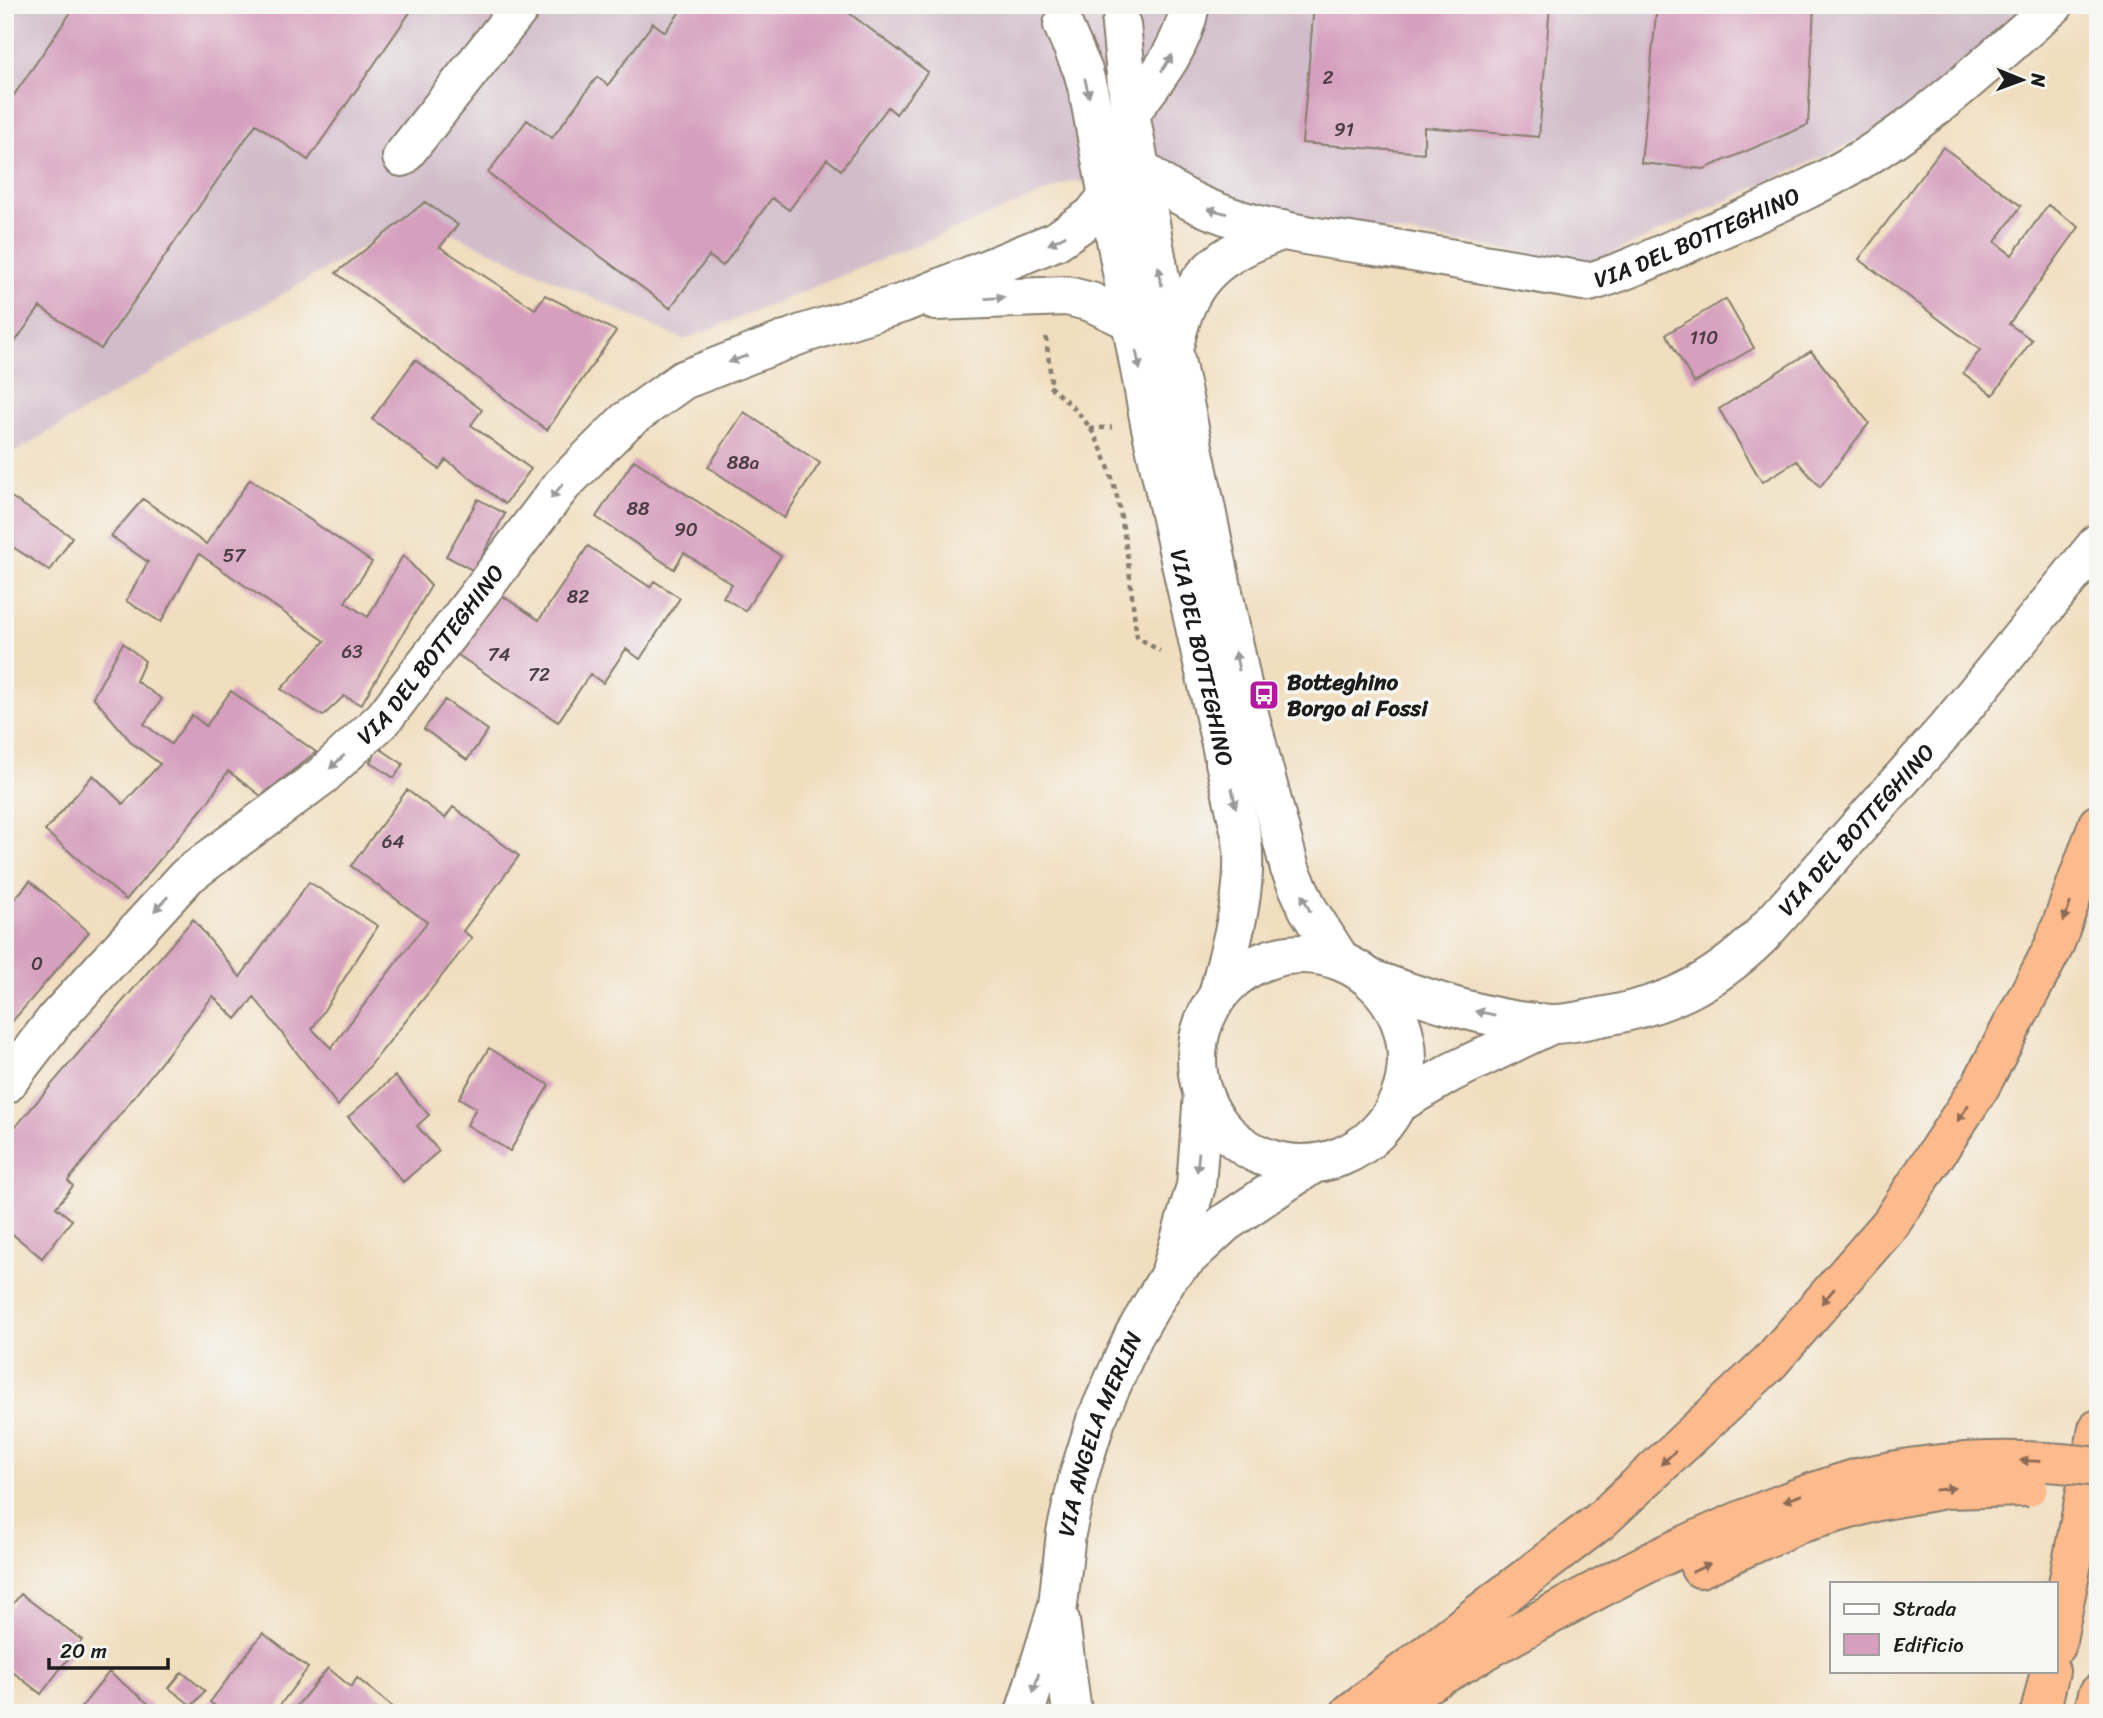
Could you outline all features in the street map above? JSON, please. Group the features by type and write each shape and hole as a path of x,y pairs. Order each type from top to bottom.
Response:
{"highway":[{"path":"1350,1713 1600,1521 1770,1362 1891,1223 1982,1085 2048,958 2098,824"},
{"path":"2058,1636 2098,1429"},
{"path":"1429,1713 1573,1628 1769,1536 1831,1513 1868,1489 1958,1460 2031,1461 2098,1466"},
{"path":"1374,1713 1580,1599 1739,1520 1789,1499 1868,1489 1926,1491 1990,1486 2098,1493"},
{"path":"2040,1713 2050,1672"},
{"path":"2093,1713 2098,1694"}],"street":[{"path":"402,157 522,5"},
{"path":"1130,113 1171,59 1185,29 1190,5"},
{"name":"VIA DEL BOTTEGHINO","path":"1141,168 1164,189 1192,203 1283,230 1589,282 1612,276 1810,187 1866,156 1942,102 2054,5"},
{"path":"1052,11 1081,33 1099,33 1128,15"},
{"name":"VIA DEL BOTTEGHINO","path":"1052,11 1083,71 1131,321 1242,839 1243,870 1239,907 1218,995 1202,1026 1198,1042 1197,1069 1203,1094 1220,1125 1246,1149 1279,1162 1313,1164 1347,1154 1362,1145 1387,1121 1405,1079 1405,1037 1394,1005 1356,970 1308,909 1290,869 1270,797 1242,686 1173,349 1130,113 1128,15"},
{"name":"VIA DEL BOTTEGHINO","path":"5,1085 56,1019 187,876 322,776 384,718 562,485 626,421 683,380 802,334 903,303 1056,241 1092,216 1108,196"},
{"name":"VIA DEL BOTTEGHINO","path":"1173,349 1183,310 1201,277 1239,248 1283,230"},
{"name":"VIA DEL BOTTEGHINO","path":"903,303 1068,296 1091,302 1131,321"},
{"name":"VIA DEL BOTTEGHINO","path":"1218,995 1237,975 1274,957 1315,953 1481,1013 1552,1024 1611,1016 1669,1001 1707,980 1742,954 1947,728 2098,543"},
{"name":"VIA DEL BOTTEGHINO","path":"1396,1105 1452,1072 1552,1024"},
{"name":"VIA ANGELA MERLIN","path":"1025,1713 1058,1605 1066,1533 1096,1420 1135,1335 1170,1274 1196,1186 1203,1094"},
{"name":"VIA ANGELA MERLIN","path":"1170,1274 1225,1223 1273,1188 1313,1164"},
{"name":"VIA ANGELA MERLIN","path":"1058,1605 1072,1713"}],"path":[{"path":"1044,325 1051,379 1049,386 1069,403 1090,429 1110,474 1137,637 1170,658"}],"shaded area":[{"path":"5,5 2034,5 1884,128 1592,263 1073,181 684,340 415,216 5,458"}],"building":[{"path":"76,5 415,5 308,160 256,124 101,349 40,307 5,356 5,108"},
{"path":"685,5 838,5 928,72 896,114 888,107 841,170 827,159 789,210 772,198 723,266 709,256 670,308 488,173 527,120 552,138 597,77 608,85 653,23 665,32"},
{"path":"1314,5 1550,5 1539,137 1424,127 1424,153 1302,143"},
{"path":"1657,5 1814,5 1808,125 1704,169 1641,163"},
{"path":"1943,147 2021,206 1995,242 2012,255 2048,205 2079,227 2009,324 2032,340 1993,395 1963,373 1980,350 1859,259"},
{"path":"425,202 458,225 440,247 535,309 545,295 616,331 547,430 336,273"},
{"path":"1726,299 1754,348 1694,383 1666,334"},
{"path":"1811,351 1869,423 1820,487 1797,461 1762,482 1719,409"},
{"path":"415,360 482,410 471,425 531,469 505,504 446,460 439,469 372,419"},
{"path":"744,412 820,463 784,518 708,467"},
{"path":"634,460 781,556 745,611 723,597 732,584 684,553 674,569 596,517"},
{"path":"250,479 372,562 345,602 368,617 403,555 431,586 361,705 344,696 323,716 281,689 325,641 199,554 161,622 126,601 148,562 111,536 143,499 206,544"},
{"path":"5,493 72,537 50,571 5,542"},
{"path":"478,499 505,514 474,571 446,556"},
{"path":"588,546 650,587 654,581 680,598 640,659 626,649 603,683 590,674 558,722 458,655 498,593 539,620"},
{"path":"123,643 145,661 136,681 162,699 144,724 171,744 192,715 206,726 231,691 316,752 261,796 228,771 208,802 126,900 45,831 93,775 123,804 160,764 132,743 93,697"},
{"path":"445,700 488,730 467,760 424,729"},
{"path":"379,748 403,764 394,778 370,762"},
{"path":"407,790 445,818 453,807 519,856 463,931 472,938 338,1106 254,997 236,1019 213,996 68,1181 73,1186 56,1207 72,1220 42,1258 5,1228 5,1139 193,919 240,977 309,882 378,926 312,1029 331,1048 427,922 351,866"},
{"path":"30,881 89,932 5,1030 5,910"},
{"path":"489,1048 549,1085 510,1151 467,1125 476,1108 459,1098"},
{"path":"395,1076 429,1115 417,1126 439,1151 403,1182 348,1117"},
{"path":"21,1594 82,1640 41,1694 5,1666 5,1614"},
{"path":"263,1633 308,1668 274,1713 224,1713 210,1702"},
{"path":"328,1668 351,1687 357,1678 400,1713 291,1713"},
{"path":"109,1672 160,1713 77,1713"},
{"path":"182,1672 205,1691 192,1706 169,1688"}],"place":[{"name":"Botteghino Borgo ai Fossi","path":"1264,695"}]}
